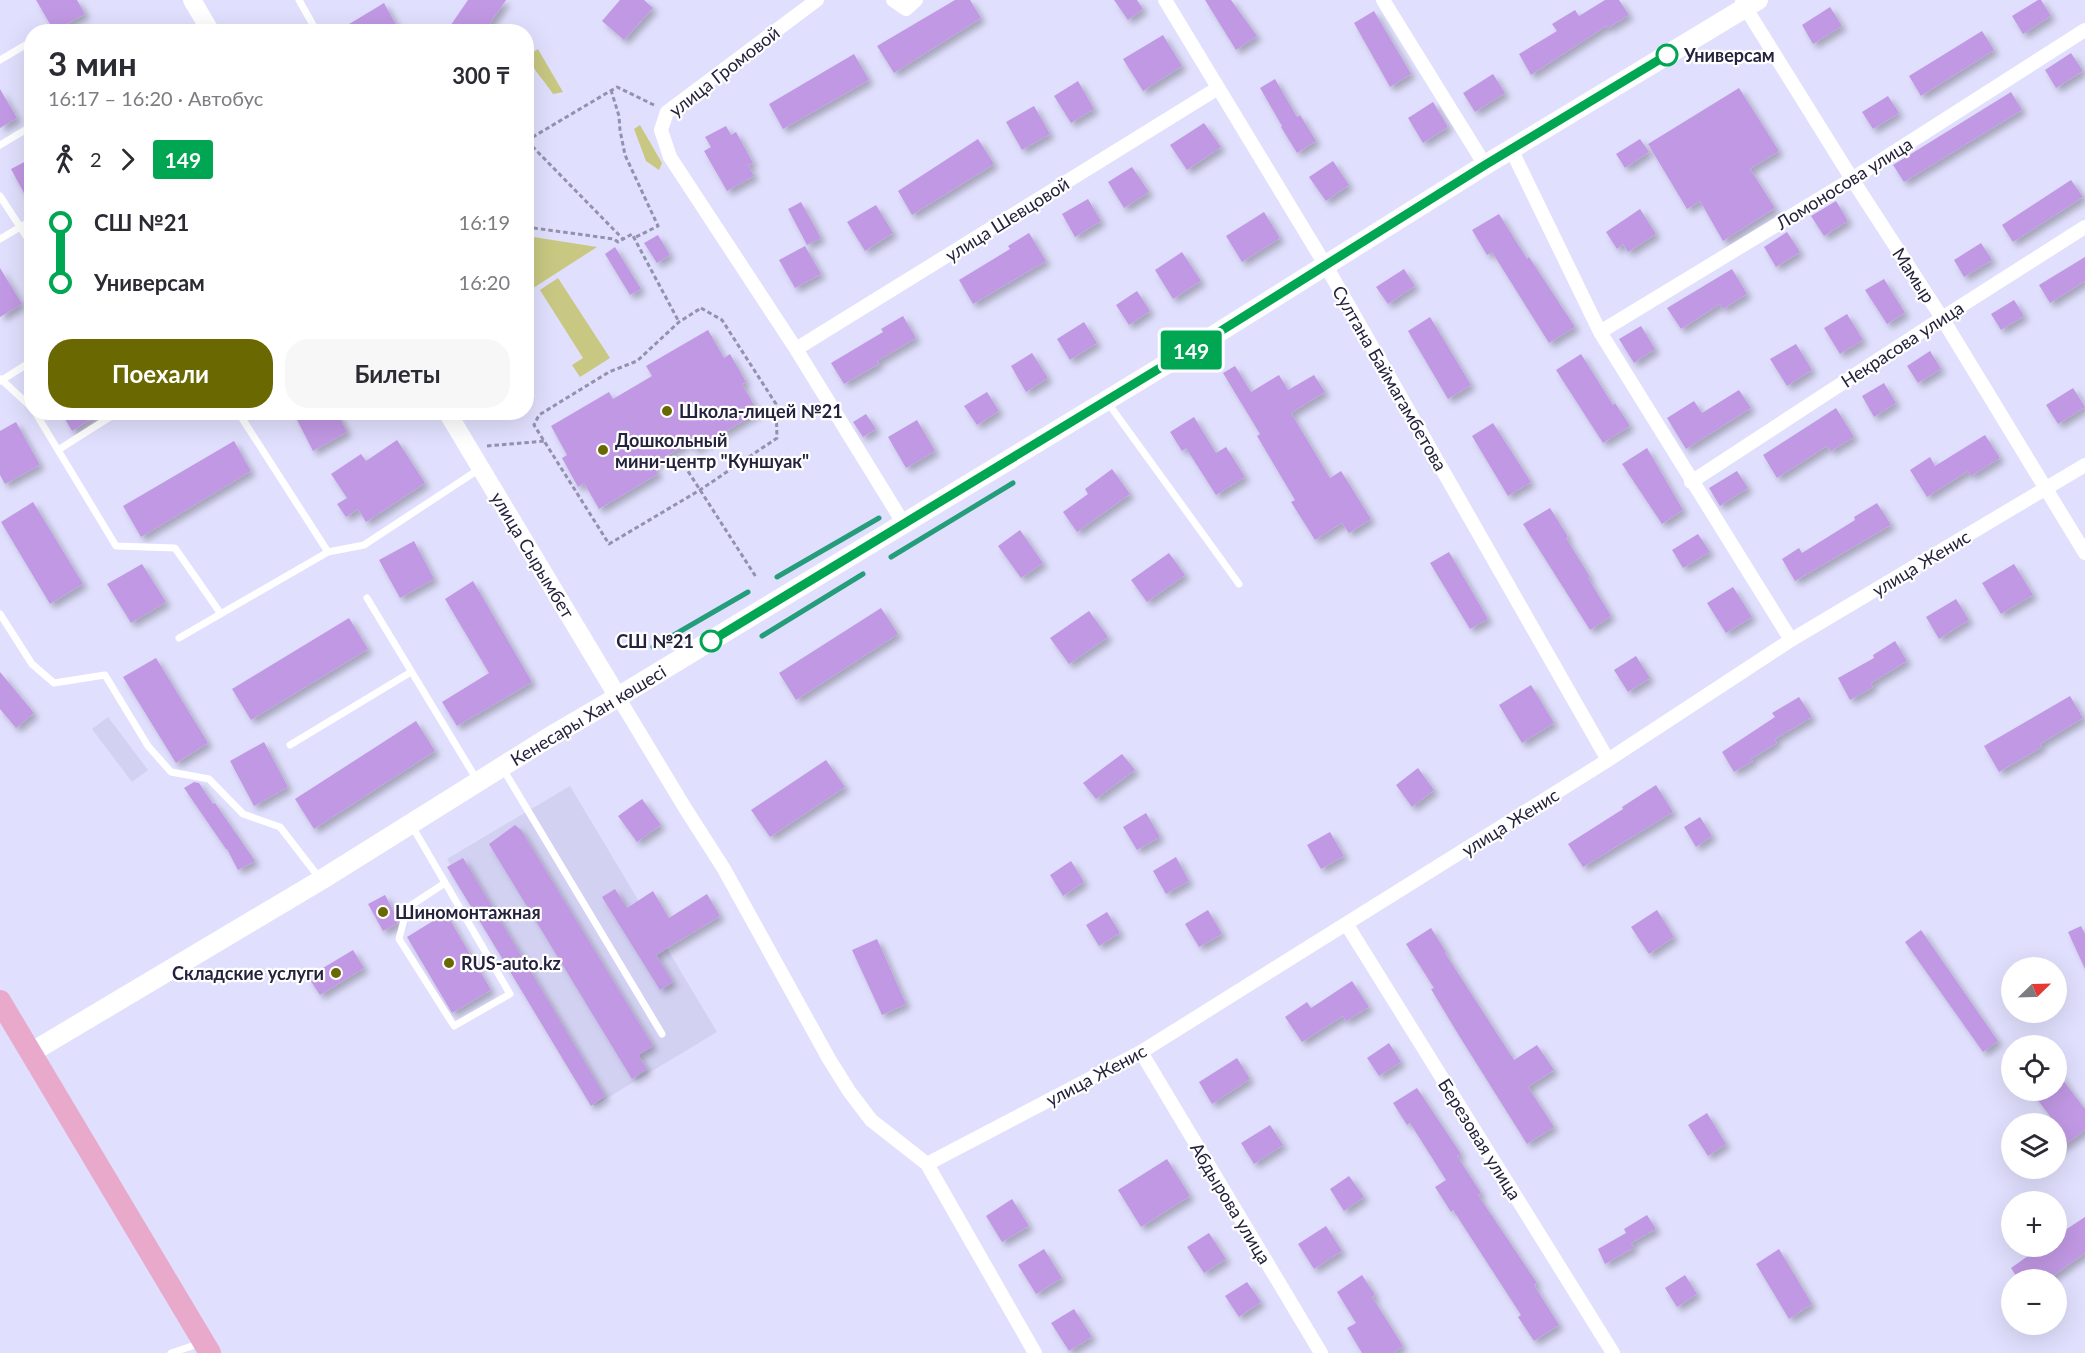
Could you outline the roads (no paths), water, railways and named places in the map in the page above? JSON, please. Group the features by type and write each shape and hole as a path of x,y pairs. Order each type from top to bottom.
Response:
{"main road":[{"name":"Кенесары Хан көшесі","path":"32,1052 321,880 501,767 1107,400 1748,3"},
{"path":"0,1001 206,1347"}],"street":[{"name":"улица Громовой","path":"817,0 667,111 661,130 670,157 796,349 904,524"},
{"path":"893,0 906,9 916,0"},
{"name":"Султана Баймагамбетова","path":"1165,0 1326,266 1608,760"},
{"path":"1383,0 1485,165"},
{"path":"194,1 207,24"},
{"name":"Мамыр","path":"1748,3 1852,179 1942,318 2085,553"},
{"name":"Ломоносова улица","path":"1600,332 1852,179 2085,30"},
{"name":"улица Шевцовой","path":"796,349 1218,88"},
{"path":"1511,149 1600,332 1791,640"},
{"name":"Некрасова улица","path":"1691,482 2085,227"},
{"name":"улица Сырымбет","path":"452,420 618,698"},
{"name":"улица Женис","path":"927,1164 1141,1052 1608,760 1791,640 2085,465"},
{"path":"618,698 684,808 724,869 849,1091 871,1120 927,1164 1035,1353"},
{"name":"Березовая улица","path":"1347,925 1613,1353"},
{"name":"Абдырова улица","path":"1141,1052 1321,1353"}],"lane":[{"path":"299,0 312,24"},
{"path":"0,60 24,46"},
{"path":"0,145 24,131"},
{"path":"0,196 24,233"},
{"path":"0,239 24,225"},
{"path":"24,366 1,380 24,401"},
{"path":"1107,400 1239,584"},
{"path":"40,420 116,546 175,548 220,614"},
{"path":"58,450 105,420"},
{"path":"243,420 328,552"},
{"path":"179,638 328,552 363,545 481,467"},
{"path":"367,598 478,782"},
{"path":"0,614 32,664 54,683 105,675 148,746 171,772 209,779 243,814 280,827 321,880"},
{"path":"290,745 411,672"},
{"path":"501,767 662,1034"},
{"path":"411,824 510,994 453,1026 399,939 407,908 445,883"},
{"path":"171,1353 206,1347"}],"waterway":[{"path":"891,557 1013,483"},
{"path":"777,577 879,518"},
{"path":"762,636 863,574"},
{"path":"653,647 748,592"}],"place":[{"name":"Универсам","path":"1667,55"},
{"name":"Школа-лицей №21","path":"667,411"},
{"name":"Дошкольный мини-центр \"Куншуак\"","path":"603,450"},
{"name":"СШ №21","path":"711,641"},
{"name":"Шиномонтажная","path":"383,912"},
{"name":"RUS-auto.kz","path":"449,963"},
{"name":"Складские услуги","path":"336,973"}]}
